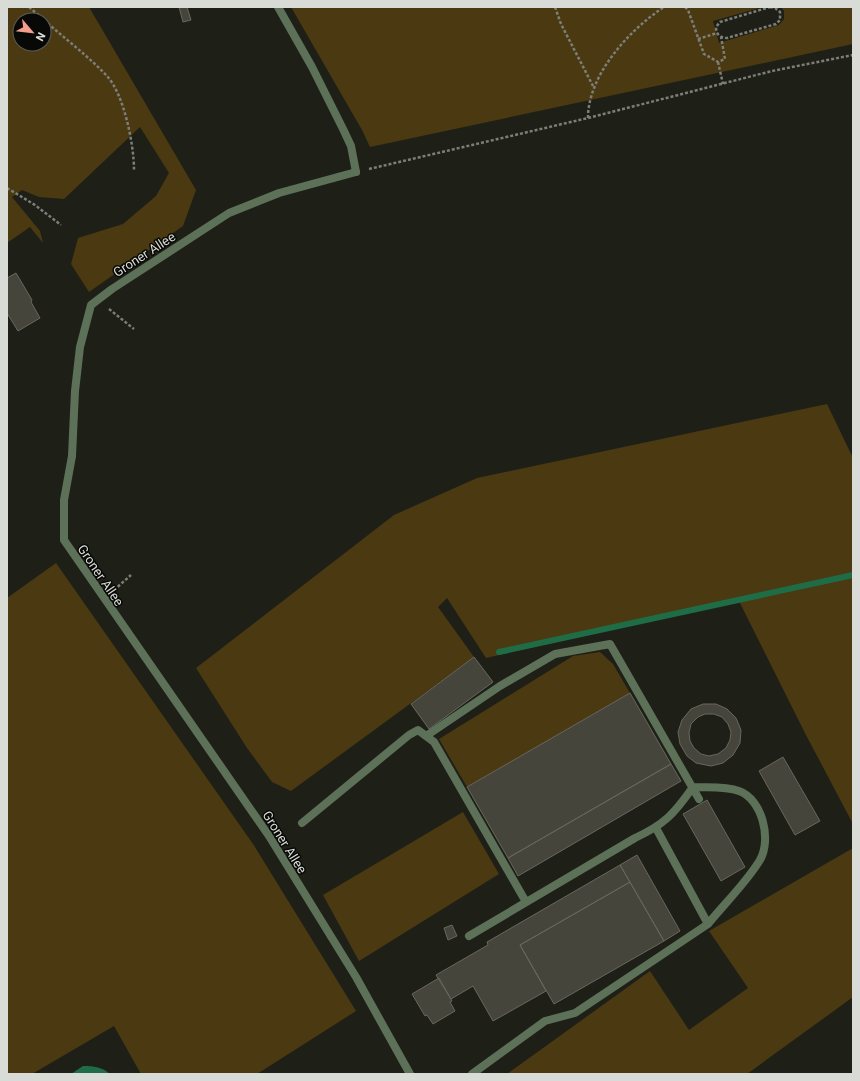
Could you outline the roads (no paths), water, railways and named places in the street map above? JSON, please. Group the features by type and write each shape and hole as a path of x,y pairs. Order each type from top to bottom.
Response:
{"street":[{"name":"Groner Allee","path":"278,7 312,67 344,131 351,146 356,172 279,193 229,213 112,289 91,305 80,347 75,391 72,456 64,500 64,540 104,600 269,836 356,977 410,1074"},
{"path":"426,736 500,686 556,654 610,644 699,799"},
{"path":"302,823 409,735 418,730 434,742 526,902"},
{"path":"469,936 635,838 656,828 670,817 693,787"},
{"path":"472,1074 545,1021 575,1013 708,924 761,858 766,834 762,817 752,800 739,791 693,787"},
{"path":"656,828 708,924"}],"waterway":[{"path":"499,652 853,575"}]}
